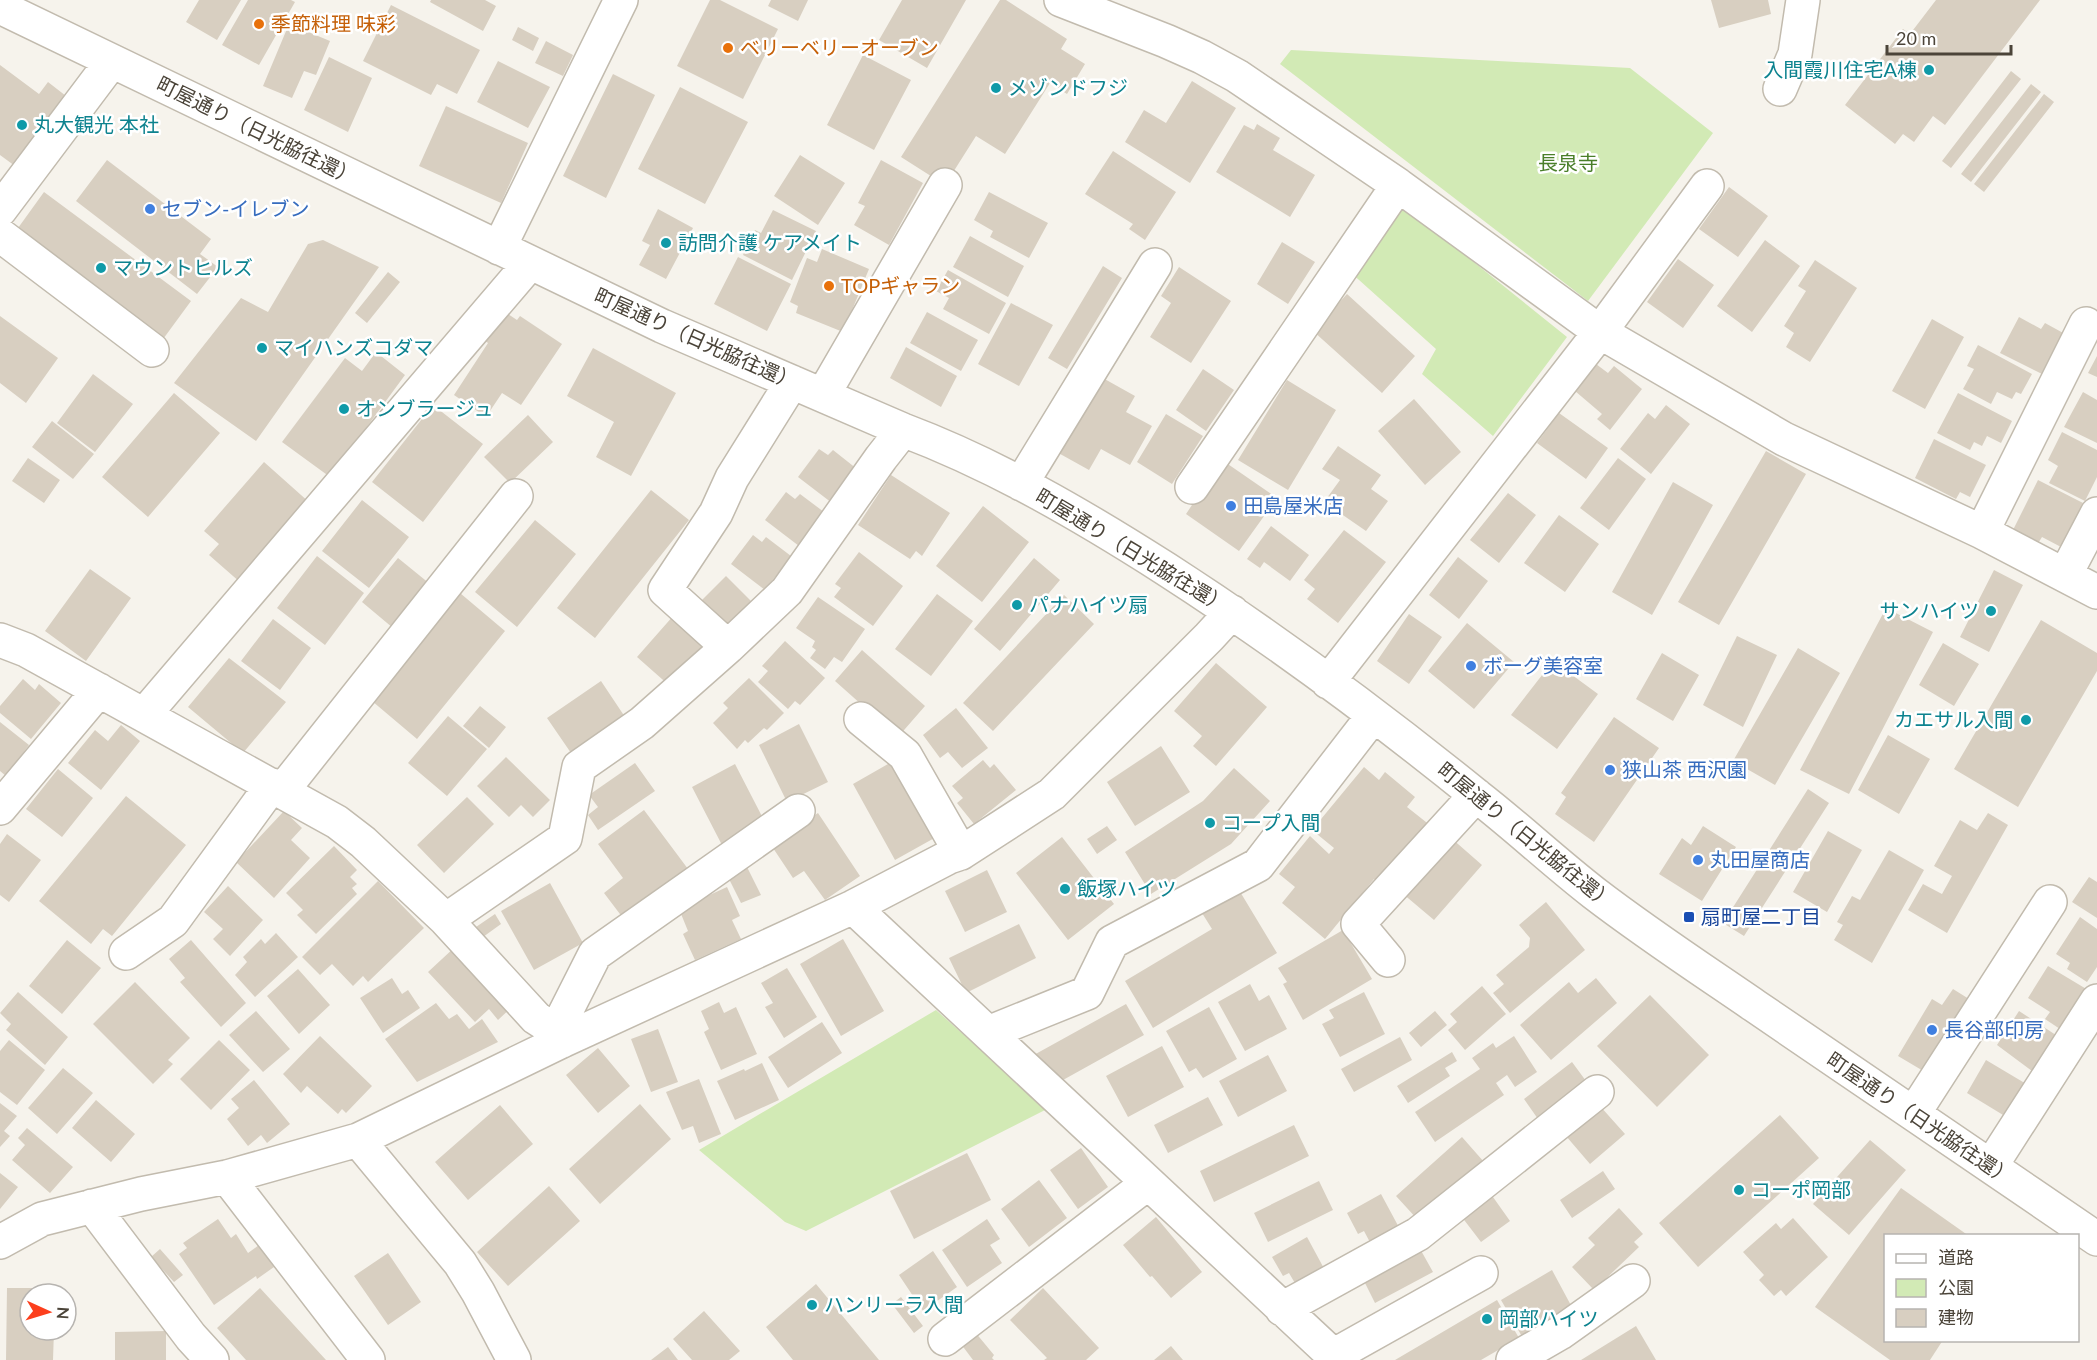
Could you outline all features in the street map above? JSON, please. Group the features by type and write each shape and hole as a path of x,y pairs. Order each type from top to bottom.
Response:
{"street":[{"path":"499,248 621,0"},
{"path":"1061,0 1202,57 1237,76 1398,185 1600,332 1784,439 1982,532 2097,592"},
{"path":"1780,89 1795,54 1803,0"},
{"name":"町屋通り（日光脇往還）","path":"0,8 662,326 937,443 1103,528 1232,612 1328,682 1476,795 1593,892 1632,920 2097,1239"},
{"path":"0,210 112,61"},
{"path":"823,396 945,185"},
{"path":"1192,487 1398,185"},
{"path":"1328,682 1600,332 1707,186"},
{"path":"0,235 152,350"},
{"path":"144,714 530,263"},
{"path":"1021,484 1155,266"},
{"path":"1982,532 2086,324"},
{"path":"728,647 665,590 716,513 732,478 792,382"},
{"path":"446,920 565,838 579,767 642,723 787,591 903,430"},
{"path":"126,953 173,921 277,788 516,496"},
{"path":"2065,575 2097,514"},
{"path":"0,1242 42,1219 141,1194 227,1177 358,1140 559,1036 854,907 949,857 961,853 1052,794 1232,612"},
{"path":"0,640 26,650 337,822 363,842 446,920 536,1017 559,1036"},
{"path":"0,808 99,690"},
{"path":"988,1033 1087,993 1112,942 1258,865 1373,716"},
{"path":"861,719 905,755 961,853"},
{"path":"1388,960 1358,924 1476,795"},
{"path":"559,1036 595,954 798,811"},
{"path":"1914,1113 2050,902"},
{"path":"854,907 1336,1358 1480,1273"},
{"path":"1991,1166 2097,1001"},
{"path":"1282,1309 1418,1234 1597,1092"},
{"path":"358,1140 460,1263 514,1360"},
{"path":"227,1177 368,1360"},
{"path":"945,1338 1148,1183"},
{"path":"92,1206 191,1337 212,1360"},
{"path":"1513,1360 1560,1333 1633,1281"}],"green space":[{"name":"長泉寺","path":"1291,50 1630,68 1713,133 1588,301 1280,64"},
{"path":"1399,202 1567,337 1493,436 1422,374 1436,349 1349,271"},
{"path":"936,1010 1047,1109 806,1231 785,1222 699,1150"}],"building":[{"path":"199,0 241,0 217,40 186,22"},
{"path":"248,0 291,0 295,2 259,65 222,45"},
{"path":"431,0 485,0 496,6 483,31 430,2"},
{"name":"ベリーベリーオーブン","path":"710,0 720,0 778,29 743,99 677,66"},
{"path":"771,0 808,0 798,21 768,6"},
{"path":"902,0 966,0 927,68 879,40"},
{"name":"メゾンドフジ","path":"1000,0 1006,0 1067,39 1061,49 1085,64 1067,94 1050,83 1005,154 976,136 945,185 901,157"},
{"path":"1711,0 1768,0 1771,14 1719,28"},
{"name":"入間霞川住宅A棟","path":"1936,0 2040,0 1945,125 1933,116 1914,142 1903,134 1895,144 1845,105 1903,29 1910,34"},
{"path":"391,5 480,50 457,94 437,84 431,95 363,61"},
{"path":"289,24 330,41 316,75 304,71 292,98 263,86"},
{"path":"518,27 539,38 533,51 512,40"},
{"path":"546,41 573,55 563,76 535,63"},
{"path":"863,55 911,80 874,150 827,125"},
{"path":"329,57 372,78 348,132 304,110"},
{"path":"498,61 550,87 528,128 477,102"},
{"name":"丸大観光 本社","path":"0,65 39,94 48,82 66,96 15,166 0,155"},
{"path":"2011,71 2021,79 1951,168 1942,161"},
{"path":"613,74 655,95 606,198 563,176"},
{"path":"1192,81 1236,108 1190,183 1125,142 1144,110 1166,123"},
{"path":"2031,84 2041,92 1971,182 1961,174"},
{"path":"680,87 748,122 705,204 638,169"},
{"path":"2044,94 2054,102 1984,192 1974,184"},
{"path":"446,106 528,143 501,203 419,166"},
{"path":"1257,124 1280,138 1273,150 1315,175 1290,217 1216,172 1244,125 1254,130"},
{"path":"1113,151 1176,192 1145,240 1129,229 1133,224 1085,194"},
{"path":"800,155 845,183 818,225 774,196"},
{"path":"107,160 211,239 200,254 218,267 197,294 76,201"},
{"path":"881,160 923,183 889,245 854,225 865,206 858,203"},
{"path":"1729,187 1768,216 1738,257 1699,229"},
{"name":"マウントヒルズ","path":"44,192 191,301 158,346 13,235"},
{"path":"989,192 1048,223 1029,258 990,237 993,231 974,220"},
{"name":"訪問介護 ケアメイト","path":"658,209 693,228 666,279 639,265 650,245 642,241"},
{"path":"773,210 816,231 792,280 743,255 755,230 761,233"},
{"path":"970,236 1024,266 1008,297 953,267"},
{"name":"マイハンズコダマ","path":"323,240 379,267 256,441 174,383 241,298 268,312 308,244"},
{"path":"1765,240 1800,266 1752,332 1717,306"},
{"path":"1282,242 1315,262 1288,304 1257,284"},
{"name":"TOPギャラン","path":"822,249 869,269 843,332 796,313 798,306 790,302 807,258 817,262"},
{"path":"738,257 791,284 767,331 714,304"},
{"path":"1678,259 1714,285 1683,328 1647,302"},
{"path":"1815,260 1857,288 1810,362 1786,347 1794,333 1784,326 1806,291 1798,286"},
{"path":"1103,266 1122,278 1067,369 1048,358"},
{"path":"1179,267 1231,301 1191,363 1150,337 1171,303 1161,296"},
{"path":"948,270 1006,303 989,334 943,309 949,298 936,291"},
{"path":"388,272 400,282 367,323 355,313"},
{"path":"1347,294 1415,356 1382,393 1313,331"},
{"path":"1011,303 1053,325 1019,386 978,364"},
{"path":"496,306 517,320 520,316 562,344 521,405 502,393 486,417 454,395 488,343 477,335"},
{"path":"927,312 978,340 961,371 910,343"},
{"path":"0,316 58,358 26,403 0,383"},
{"path":"2019,317 2041,329 2045,323 2065,334 2044,375 2000,353"},
{"path":"1932,319 1964,337 1925,409 1892,391"},
{"path":"1978,345 2032,374 2021,394 2016,392 2012,399 1997,392 1991,404 1963,389 1974,369 1967,366"},
{"path":"906,347 957,376 941,407 890,378"},
{"path":"593,348 676,393 631,476 596,457 614,422 567,396"},
{"name":"オンブラージュ","path":"376,352 405,375 330,477 282,442 345,358 362,371"},
{"path":"2097,356 2097,377 2088,373"},
{"path":"1596,364 1608,373 1614,366 1642,389 1610,430 1597,419 1602,414 1575,391"},
{"path":"1203,369 1234,390 1206,431 1176,410"},
{"path":"93,374 133,404 95,452 57,423"},
{"path":"1101,377 1135,396 1126,412 1152,426 1130,465 1101,449 1089,470 1053,450"},
{"path":"1287,380 1336,410 1288,490 1238,460"},
{"path":"2083,392 2097,400 2097,443 2064,427"},
{"path":"174,393 220,433 148,517 102,477"},
{"path":"1958,393 2012,421 2001,443 1987,436 1982,446 1974,442 1970,450 1937,433"},
{"path":"1414,399 1461,452 1425,485 1378,431"},
{"path":"433,405 483,444 423,522 372,482"},
{"path":"1666,405 1690,424 1651,474 1620,449 1648,413 1655,419"},
{"path":"1559,413 1608,448 1586,479 1537,443"},
{"path":"1166,414 1203,436 1172,484 1137,462"},
{"path":"528,415 553,442 510,483 484,457"},
{"path":"52,421 94,454 73,479 32,447"},
{"path":"2062,432 2097,450 2097,477 2085,501 2049,483 2058,466 2048,460"},
{"path":"1934,439 1986,465 1970,497 1960,492 1956,499 1915,478"},
{"path":"1338,446 1381,475 1371,489 1388,501 1366,531 1324,502 1340,480 1322,469"},
{"path":"819,449 828,455 833,450 857,469 832,503 798,477"},
{"path":"1766,451 1806,474 1719,625 1678,602"},
{"path":"28,458 60,480 44,503 12,481"},
{"path":"1618,458 1646,479 1609,530 1580,508"},
{"name":"田島屋米店","path":"1222,460 1277,498 1239,551 1186,514"},
{"path":"264,462 310,503 241,583 209,555 219,544 204,531"},
{"path":"891,475 950,513 922,556 916,551 910,559 858,525"},
{"path":"2038,480 2083,503 2061,547 2042,537 2037,545 2012,532"},
{"path":"1673,482 1713,505 1652,615 1612,592"},
{"path":"651,490 689,520 595,638 557,608"},
{"path":"786,492 795,499 800,494 824,512 799,546 765,520"},
{"path":"1508,493 1536,515 1499,563 1470,540"},
{"path":"362,500 409,537 369,588 322,551"},
{"path":"983,506 1029,542 982,602 936,566"},
{"path":"1559,515 1599,544 1565,592 1524,563"},
{"path":"535,520 576,554 517,627 475,592"},
{"path":"1271,526 1309,555 1290,581 1264,562 1260,568 1247,559"},
{"path":"1344,530 1386,562 1338,623 1307,599 1315,589 1304,580"},
{"path":"753,535 762,542 766,537 791,556 765,590 731,564"},
{"path":"859,552 903,586 873,626 834,597 841,588 835,584"},
{"path":"317,556 364,593 325,645 277,608"},
{"path":"1458,557 1488,581 1459,619 1429,595"},
{"path":"398,558 430,584 393,628 362,602"},
{"name":"パナハイツ扇","path":"1034,558 1060,580 1000,651 974,629"},
{"path":"90,569 131,598 86,661 45,631"},
{"name":"サンハイツ","path":"1994,570 2023,585 1989,652 1960,637"},
{"path":"726,576 753,603 722,634 695,607"},
{"path":"460,593 505,631 417,739 372,701"},
{"path":"937,594 973,621 931,676 895,649"},
{"path":"1064,595 1094,624 993,731 963,703"},
{"path":"818,597 865,629 842,662 834,657 825,669 810,658 816,650 812,647 815,641 796,628"},
{"path":"1886,608 1933,632 1849,794 1800,770"},
{"path":"1409,614 1442,637 1409,684 1377,661"},
{"path":"674,615 708,646 671,687 637,657"},
{"path":"273,619 311,648 280,690 241,661"},
{"name":"カエサル入間","path":"2041,620 2097,653 2097,671 2018,807 1954,769"},
{"name":"ボーグ美容室","path":"1467,623 1514,662 1474,709 1428,671"},
{"path":"1737,636 1777,655 1743,727 1703,705"},
{"path":"785,641 825,678 800,705 795,701 788,709 758,682 768,671 762,666"},
{"path":"1943,643 1979,664 1954,706 1919,685"},
{"path":"1798,648 1840,673 1775,785 1733,761"},
{"path":"862,650 925,706 898,737 835,681"},
{"path":"1662,653 1699,675 1673,721 1636,699"},
{"path":"229,658 286,702 243,753 188,707"},
{"path":"1553,661 1598,694 1557,749 1511,715"},
{"path":"1216,663 1267,707 1216,766 1193,746 1202,736 1174,711"},
{"path":"749,678 784,713 767,730 764,728 748,743 745,740 737,749 713,723 728,708 723,703"},
{"path":"23,679 35,690 39,684 61,703 31,739 0,713 0,706"},
{"path":"601,681 625,717 571,753 547,718"},
{"path":"480,706 506,727 489,748 463,726"},
{"path":"956,708 988,748 962,768 948,752 940,758 923,735"},
{"path":"448,716 487,749 447,796 408,763"},
{"name":"狭山茶 西沢園","path":"1614,717 1659,748 1594,842 1555,814 1566,797 1561,793"},
{"path":"0,722 29,745 6,776 0,771"},
{"path":"799,724 828,782 787,802 759,745"},
{"path":"121,725 140,741 101,790 68,763 95,730 108,741"},
{"path":"1888,735 1930,759 1899,814 1858,790"},
{"path":"1161,746 1190,792 1135,826 1107,782"},
{"path":"506,757 550,800 533,817 521,805 509,817 477,786"},
{"path":"895,760 938,836 895,860 853,784"},
{"path":"983,760 990,768 994,764 1016,790 974,824 957,803 963,798 952,786"},
{"path":"635,763 655,791 598,830 588,815 598,807 589,795"},
{"path":"735,764 766,824 723,847 692,787"},
{"path":"1364,767 1379,780 1385,772 1415,797 1407,807 1431,826 1383,886 1374,879 1325,939 1282,903 1295,887 1279,874 1310,836 1329,854 1334,848 1312,830"},
{"name":"コープ入間","path":"1234,768 1270,801 1231,844 1151,894 1125,852 1203,801"},
{"path":"58,769 93,798 62,837 26,809"},
{"path":"1808,789 1829,803 1744,936 1723,923"},
{"path":"126,796 186,845 112,936 103,929 91,944 39,901"},
{"path":"467,797 494,824 444,873 417,845"},
{"path":"644,810 691,873 626,922 604,893 623,878 598,844"},
{"path":"284,811 302,828 291,840 310,858 274,898 236,862"},
{"path":"818,813 860,876 825,900 804,871 793,878 771,845"},
{"path":"1988,813 2008,825 1947,933 1908,910 1923,884 1942,894 1952,876 1934,866 1960,820 1977,830"},
{"path":"1107,826 1117,840 1097,854 1087,839"},
{"name":"丸田屋商店","path":"1703,826 1736,847 1702,901 1659,874 1682,838 1691,845"},
{"path":"1828,831 1862,850 1827,912 1793,892"},
{"path":"7,834 41,860 9,902 0,895 0,844"},
{"name":"飯塚ハイツ","path":"1062,837 1114,904 1068,940 1016,873"},
{"path":"1450,837 1482,865 1434,920 1402,893"},
{"path":"334,846 357,870 350,877 357,884 352,888 357,894 316,934 297,915 303,910 286,893"},
{"path":"1889,850 1924,870 1872,963 1834,940 1843,925 1837,922 1852,896 1860,900"},
{"path":"746,865 761,895 741,903 727,875"},
{"path":"987,870 1007,912 965,932 945,891"},
{"path":"2089,877 2097,882 2097,918 2072,902"},
{"path":"378,881 424,928 368,982 363,976 353,986 332,964 320,975 302,957"},
{"path":"550,883 583,943 534,970 501,911"},
{"path":"228,886 263,920 230,956 213,939 223,929 204,912"},
{"path":"727,887 740,916 732,920 741,939 695,960 683,934 688,931 679,909"},
{"path":"1239,890 1277,953 1153,1028 1125,981 1212,929 1202,913"},
{"path":"1546,902 1585,950 1510,1013 1493,993 1504,984 1496,975 1529,947 1530,938 1519,925"},
{"path":"495,914 501,924 483,937 476,927"},
{"path":"2080,917 2097,929 2097,967 2087,982 2067,969 2070,963 2056,954"},
{"path":"1019,924 1036,958 966,993 949,958"},
{"path":"1343,930 1372,979 1303,1020 1283,984 1287,982 1278,968"},
{"path":"276,933 298,957 255,997 235,975 247,962 243,957 261,939 265,944"},
{"path":"843,939 884,1011 841,1036 800,964"},
{"path":"67,940 101,968 62,1014 29,986"},
{"path":"191,940 246,1003 221,1027 180,982 185,978 169,959"},
{"path":"456,946 514,1005 498,1020 489,1009 475,1022 428,972"},
{"path":"2048,966 2088,990 2063,1031 2045,1019 2050,1012 2028,998"},
{"path":"787,968 817,1017 784,1038 765,1007 773,1003 761,983"},
{"path":"298,969 330,1005 299,1034 267,996"},
{"path":"392,978 402,994 408,990 420,1008 383,1033 360,998"},
{"path":"1596,978 1617,1003 1551,1060 1520,1025 1569,982 1578,993"},
{"path":"135,982 190,1038 168,1060 173,1064 153,1084 93,1024"},
{"path":"1250,984 1259,1001 1269,995 1287,1029 1245,1051 1218,1002"},
{"path":"1482,986 1506,1014 1465,1050 1448,1030 1457,1022 1450,1014"},
{"name":"長谷部印房","path":"1953,989 1969,999 1925,1072 1898,1056 1932,999 1942,1005"},
{"path":"18,992 68,1037 45,1065 6,1030 11,1024 0,1013"},
{"path":"1364,992 1385,1034 1340,1057 1322,1024 1334,1018 1329,1010"},
{"path":"1650,995 1709,1055 1657,1107 1597,1046"},
{"path":"719,1002 724,1013 736,1007 757,1054 721,1070 704,1032 709,1029 701,1011"},
{"path":"436,1003 449,1019 457,1014 469,1029 482,1019 498,1042 417,1082 385,1039"},
{"path":"1126,1004 1144,1035 1063,1080 1032,1056"},
{"path":"1209,1007 1237,1059 1203,1078 1196,1068 1189,1072 1166,1031"},
{"path":"256,1011 290,1049 263,1072 229,1035"},
{"path":"1435,1011 1447,1025 1421,1047 1409,1033"},
{"path":"2019,1011 2059,1037 2036,1074 1997,1045"},
{"path":"822,1022 842,1053 788,1088 768,1057"},
{"path":"658,1029 678,1082 651,1092 631,1039"},
{"path":"320,1036 372,1086 346,1113 342,1109 338,1114 307,1086 301,1093 283,1074"},
{"path":"1514,1036 1537,1072 1515,1087 1507,1075 1496,1083 1504,1095 1435,1142 1415,1112 1480,1069 1472,1058 1493,1043 1496,1048"},
{"path":"1400,1037 1412,1060 1354,1092 1341,1069"},
{"path":"9,1040 45,1070 17,1105 0,1092 0,1051"},
{"path":"219,1040 250,1070 211,1110 180,1079"},
{"path":"1162,1046 1184,1087 1128,1117 1106,1076"},
{"path":"598,1048 630,1086 598,1113 566,1075"},
{"path":"1452,1052 1457,1061 1445,1068 1450,1076 1408,1103 1397,1086"},
{"path":"1268,1055 1287,1091 1238,1117 1219,1081"},
{"path":"1986,1060 2028,1085 2008,1118 1967,1093"},
{"path":"1572,1062 1586,1081 1538,1119 1524,1099"},
{"path":"762,1063 779,1100 735,1120 717,1081"},
{"path":"63,1068 93,1093 57,1134 28,1108"},
{"path":"699,1079 721,1134 699,1143 693,1126 682,1130 666,1092"},
{"path":"254,1080 290,1124 267,1143 261,1135 248,1146 227,1119 239,1108 231,1099"},
{"path":"1208,1097 1223,1125 1168,1153 1154,1125"},
{"path":"96,1100 135,1134 111,1162 72,1128"},
{"path":"0,1103 17,1116 4,1131 10,1136 0,1147"},
{"path":"640,1104 671,1139 600,1204 569,1169"},
{"path":"500,1105 533,1144 468,1200 435,1162"},
{"path":"1600,1106 1625,1134 1590,1164 1566,1136"},
{"name":"コーポ岡部","path":"1780,1115 1819,1158 1698,1267 1659,1223"},
{"path":"1294,1125 1309,1156 1214,1202 1200,1171"},
{"path":"27,1128 73,1167 50,1193 12,1160 25,1145 18,1138"},
{"path":"1462,1137 1484,1162 1418,1220 1396,1196"},
{"path":"1870,1140 1906,1170 1849,1235 1813,1204"},
{"path":"1081,1148 1108,1187 1078,1209 1050,1170"},
{"path":"967,1153 991,1200 914,1239 890,1191"},
{"path":"1603,1171 1615,1189 1572,1218 1560,1200"},
{"path":"0,1173 18,1187 0,1209"},
{"path":"1039,1180 1067,1218 1029,1247 1001,1209"},
{"path":"1319,1181 1333,1210 1268,1242 1254,1213"},
{"path":"549,1186 580,1221 508,1286 477,1252"},
{"path":"1901,1188 1966,1234 1884,1234 1884,1342 1942,1342 1930,1360 1890,1360 1815,1307"},
{"path":"1488,1190 1510,1221 1481,1242 1458,1212"},
{"path":"1381,1194 1402,1233 1373,1248 1364,1231 1358,1234 1347,1213"},
{"path":"1619,1208 1643,1234 1634,1242 1639,1247 1594,1290 1572,1267 1595,1245 1588,1238"},
{"path":"1156,1217 1202,1272 1171,1298 1123,1245"},
{"path":"1793,1218 1828,1257 1786,1296 1781,1290 1774,1296 1759,1280 1764,1275 1743,1252 1776,1223 1781,1229"},
{"path":"218,1219 231,1238 236,1234 248,1253 259,1245 274,1267 257,1279 256,1276 214,1305 179,1254 187,1248 183,1243"},
{"path":"987,1219 1000,1239 990,1245 1002,1263 967,1287 942,1250"},
{"path":"1307,1237 1327,1274 1299,1290 1289,1273 1283,1276 1272,1257"},
{"path":"1419,1247 1433,1272 1375,1303 1362,1277"},
{"path":"160,1249 183,1275 174,1282 151,1257"},
{"path":"933,1251 957,1287 923,1311 899,1275"},
{"path":"388,1253 421,1302 388,1325 354,1276"},
{"path":"1552,1270 1574,1311 1524,1340 1501,1300"},
{"name":"ハンリーラ入間","path":"816,1284 879,1360 793,1360 766,1327"},
{"path":"7,1288 18,1288 18,1342 54,1342 53,1360 6,1360"},
{"path":"260,1288 326,1360 246,1360 217,1328"},
{"path":"1043,1288 1099,1348 1086,1360 1044,1360 1047,1358 1010,1320"},
{"path":"901,1297 923,1326 914,1333 892,1304"},
{"name":"岡部ハイツ","path":"1497,1300 1519,1338 1481,1360 1395,1360"},
{"path":"704,1311 740,1351 729,1360 692,1360 673,1339"},
{"path":"1636,1326 1656,1360 1581,1360"},
{"path":"166,1331 166,1360 115,1360 115,1332"},
{"path":"975,1332 994,1355 992,1358 994,1360 973,1360 961,1344"},
{"path":"1171,1346 1183,1360 1154,1360"},
{"path":"668,1347 678,1360 651,1360"}],"place":[{"name":"季節料理 味彩","path":"259,24"},
{"name":"ベリーベリーオーブン","path":"728,48"},
{"name":"入間霞川住宅A棟","path":"1929,70"},
{"name":"メゾンドフジ","path":"996,88"},
{"name":"丸大観光 本社","path":"22,125"},
{"name":"セブン-イレブン","path":"150,209"},
{"name":"訪問介護 ケアメイト","path":"666,243"},
{"name":"マウントヒルズ","path":"101,268"},
{"name":"TOPギャラン","path":"829,286"},
{"name":"マイハンズコダマ","path":"262,348"},
{"name":"オンブラージュ","path":"344,409"},
{"name":"田島屋米店","path":"1231,506"},
{"name":"パナハイツ扇","path":"1017,605"},
{"name":"サンハイツ","path":"1991,611"},
{"name":"ボーグ美容室","path":"1471,666"},
{"name":"カエサル入間","path":"2026,720"},
{"name":"狭山茶 西沢園","path":"1610,770"},
{"name":"コープ入間","path":"1210,823"},
{"name":"丸田屋商店","path":"1698,860"},
{"name":"飯塚ハイツ","path":"1065,889"},
{"name":"扇町屋二丁目","path":"1689,917"},
{"name":"長谷部印房","path":"1932,1030"},
{"name":"コーポ岡部","path":"1739,1190"},
{"name":"ハンリーラ入間","path":"812,1305"},
{"name":"岡部ハイツ","path":"1487,1319"}]}
